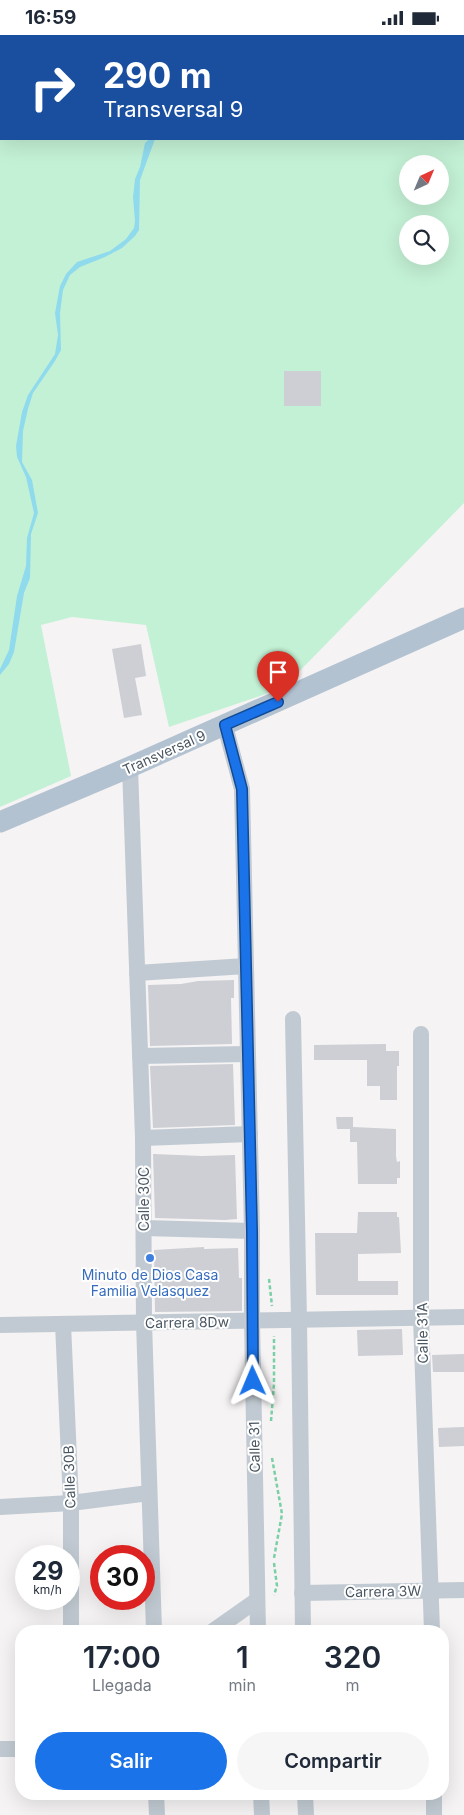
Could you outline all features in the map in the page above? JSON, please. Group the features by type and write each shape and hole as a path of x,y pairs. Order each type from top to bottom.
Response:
{"main road":[{"name":"Transversal 9","path":"0,821 130,767 464,618"}],"street":[{"name":"Calle 31","path":"225,725 242,789 252,1231 258,1625"},
{"name":"Calle 30C","path":"130,767 143,1138 144,1322 154,1625"},
{"path":"137,973 246,966"},
{"path":"293,1019 300,1320 302,1625"},
{"name":"Calle 31A","path":"421,1034 421,1318 432,1625"},
{"path":"140,1056 248,1054"},
{"path":"143,1138 250,1134"},
{"path":"144,1228 252,1231"},
{"name":"Carrera 8Dw","path":"0,1325 464,1317"},
{"name":"Calle 30B","path":"62,1323 71,1503 71,1625"},
{"path":"0,1507 71,1503 149,1493"},
{"name":"Carrera 3W","path":"302,1593 464,1590"},
{"path":"222,1625 257,1600"},
{"path":"0,1749 15,1749"},
{"path":"156,1800 157,1815"},
{"path":"261,1800 262,1815"},
{"path":"305,1800 306,1815"},
{"path":"434,1800 434,1815"}],"green space":[{"path":"0,140 464,140 464,503 283,688 169,727 146,625 72,617 41,625 71,776 0,807"}],"water":[{"path":"149,140 155,140 140,180 139,230 122,248 80,267 70,275 63,290 60,313 61,350 33,393 28,409 23,431 22,462 32,480 38,513 31,534 30,578 24,593 14,652 9,664 0,675 0,669 9,650 17,596 26,566 27,538 34,513 26,477 17,457 16,446 22,412 28,395 55,354 58,335 55,313 60,286 66,274 77,262 110,251 126,239 134,228 133,197 135,179 140,167 145,143"}],"building":[{"path":"284,371 321,371 321,406 284,406"},
{"path":"141,644 146,676 135,678 142,715 124,718 112,649"},
{"path":"234,980 234,998 231,998 232,1044 150,1046 148,985"},
{"path":"386,1044 386,1051 399,1051 397,1100 380,1100 380,1086 367,1086 367,1060 314,1060 314,1045"},
{"path":"233,1064 235,1125 153,1128 150,1066"},
{"path":"336,1117 353,1117 353,1127 396,1129 396,1156 397,1162 400,1161 400,1178 397,1178 397,1184 358,1184 357,1142 350,1142 350,1129 337,1129"},
{"path":"153,1154 235,1155 237,1219 155,1218"},
{"path":"358,1212 397,1212 397,1217 399,1217 401,1253 358,1254 358,1281 398,1281 398,1295 316,1295 315,1233 357,1233"},
{"path":"204,1247 204,1249 238,1248 239,1278 242,1278 242,1311 155,1312 154,1250"},
{"path":"402,1329 403,1355 358,1356 357,1330"},
{"path":"464,1354 464,1372 433,1372 432,1355"},
{"path":"464,1427 464,1446 439,1447 438,1428"}],"place":[{"name":"Minuto de Dios Casa Familia Velasquez","path":"150,1258"}],"route":[{"path":"253,1381 252,1231 242,789 225,725 278,702"}]}
